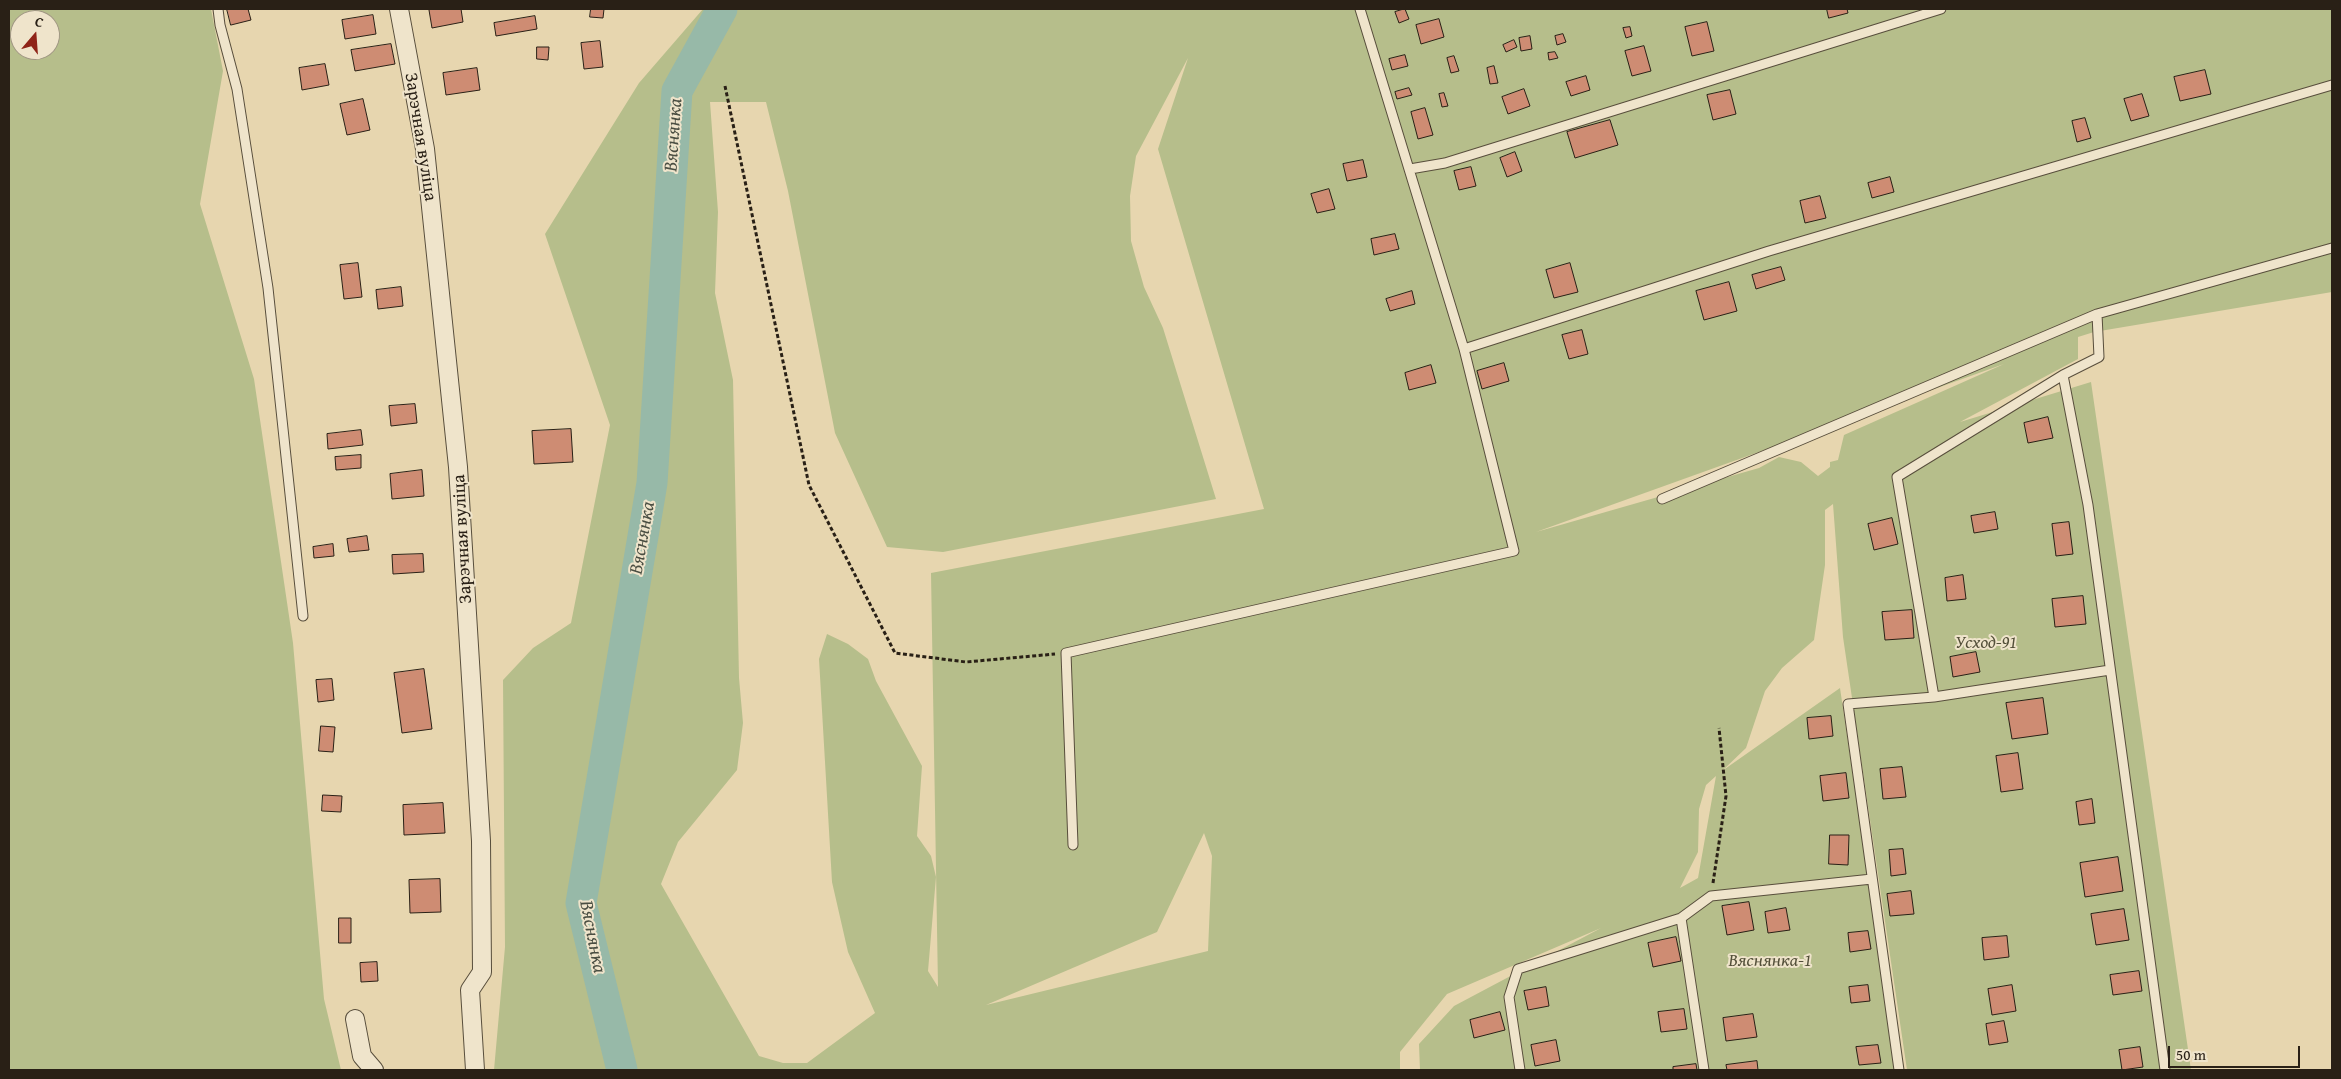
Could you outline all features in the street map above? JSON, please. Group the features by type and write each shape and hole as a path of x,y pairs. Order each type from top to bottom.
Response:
{"street":[{"name":"Зарэчная вуліца","path":"399,9 425,149 458,467 481,841 482,972 470,990 474,1070"},
{"path":"355,1019 362,1056 374,1070"}],"lane":[{"path":"218,9 220,25 237,89 268,288 303,616"},
{"path":"1074,845 1066,653 1514,551 1464,349 1360,9"},
{"path":"1410,169 1445,163 1941,9"},
{"path":"1464,349 1769,251 2332,85"},
{"path":"1662,499 2097,314 2332,248"},
{"path":"1934,696 1897,477 2063,375 2099,358 2097,314"},
{"path":"2063,375 2088,505 2165,1070"},
{"path":"1899,1070 1848,704 1934,696 2110,670"},
{"path":"1520,1070 1510,997 1518,969 1681,918 1711,896 1872,878"},
{"path":"1681,918 1704,1070"}],"path":[{"path":"725,86 809,485 895,653 966,662 1066,653"},
{"path":"1711,896 1726,796 1719,728"}],"green space":[{"path":"9,9 211,9 223,71 200,204 254,379 293,643 324,999 341,1070 9,1070"},
{"path":"703,9 2332,9 2332,292 2094,332 2078,337 2078,359 1960,422 2091,382 2191,1070 1907,1070 1843,637 1833,504 1825,510 1825,565 1814,640 1782,668 1765,691 1746,748 1722,771 1840,688 1896,1070 1420,1070 1419,1044 1454,1006 1601,928 1447,994 1400,1052 1400,1070 494,1070 505,947 503,680 533,648 571,623 610,425 545,234 639,83","holes":["1188,58 1158,149 1264,509 931,573 938,987 928,971 936,877 931,856 917,836 922,766 876,681 868,659 848,644 827,634 819,659 832,882 848,952 875,1013 807,1063 783,1063 759,1056 661,884 678,842 737,770 743,723 739,678 733,380 715,293 718,212 710,102 766,102 788,191 835,433 887,547 943,552 1216,499 1163,328 1144,287 1131,241 1130,196 1136,156","2004,364 1844,435 1838,460 1830,462 1830,467 1818,476 1801,462 1779,457 1759,468 1536,532","1716,776 1698,878 1680,888 1698,852 1699,809 1706,785","1204,833 1212,856 1208,951 986,1005 1157,932"]}],"building":[{"path":"227,9 248,9 251,20 231,25"},
{"path":"461,9 463,22 432,28 429,10"},
{"path":"591,9 604,9 603,18 590,17"},
{"path":"1405,9 1409,19 1399,23 1395,12"},
{"path":"1827,9 1847,9 1848,13 1829,18"},
{"path":"373,15 376,34 345,39 342,20"},
{"path":"535,16 537,29 496,36 494,23"},
{"path":"1439,19 1444,37 1421,44 1416,25"},
{"path":"1707,22 1714,51 1692,56 1685,27"},
{"path":"1630,27 1632,36 1626,38 1623,28"},
{"path":"1563,34 1566,42 1557,45 1555,36"},
{"path":"1530,36 1532,49 1521,51 1519,38"},
{"path":"1514,40 1517,47 1506,52 1503,45"},
{"path":"600,41 603,67 584,69 581,43"},
{"path":"391,44 395,64 355,71 351,50"},
{"path":"1644,46 1651,71 1632,76 1625,51"},
{"path":"537,47 549,47 548,60 537,59"},
{"path":"1555,52 1558,58 1549,60 1548,53"},
{"path":"1405,55 1408,66 1392,70 1389,59"},
{"path":"1454,56 1459,71 1451,73 1447,58"},
{"path":"325,64 329,85 302,90 299,68"},
{"path":"1494,66 1498,83 1490,84 1487,68"},
{"path":"477,68 480,90 446,95 443,73"},
{"path":"2205,70 2211,94 2180,101 2174,77"},
{"path":"1586,76 1590,90 1571,96 1566,82"},
{"path":"1409,88 1412,95 1397,99 1395,92"},
{"path":"1524,89 1530,106 1508,114 1502,97"},
{"path":"1730,90 1736,114 1713,120 1707,95"},
{"path":"1444,93 1448,106 1442,107 1439,94"},
{"path":"2142,94 2149,116 2131,121 2124,99"},
{"path":"363,99 370,130 347,135 340,104"},
{"path":"1425,108 1433,135 1418,139 1411,112"},
{"path":"2085,118 2091,138 2077,142 2072,121"},
{"path":"1610,120 1618,145 1575,158 1567,132"},
{"path":"1515,152 1522,171 1507,177 1500,158"},
{"path":"1363,160 1367,177 1347,181 1343,164"},
{"path":"1471,167 1476,186 1459,190 1454,171"},
{"path":"1890,177 1894,192 1872,198 1868,183"},
{"path":"1329,189 1335,209 1317,213 1311,194"},
{"path":"1820,196 1826,218 1805,223 1800,201"},
{"path":"1395,234 1399,249 1374,255 1371,239"},
{"path":"358,263 362,297 344,299 340,265"},
{"path":"1570,263 1578,292 1554,298 1546,270"},
{"path":"1781,267 1785,280 1756,289 1752,275"},
{"path":"1729,282 1737,311 1704,320 1696,291"},
{"path":"401,287 403,306 378,309 376,290"},
{"path":"1412,291 1415,304 1390,311 1386,299"},
{"path":"1582,330 1588,354 1569,359 1562,335"},
{"path":"1504,363 1509,381 1482,389 1477,371"},
{"path":"1431,365 1436,383 1409,390 1405,373"},
{"path":"415,404 417,423 391,426 389,406"},
{"path":"2048,417 2053,438 2028,443 2024,423"},
{"path":"571,429 573,462 534,464 532,431"},
{"path":"361,430 363,445 328,449 327,434"},
{"path":"361,455 361,468 336,470 335,457"},
{"path":"422,470 424,496 392,499 390,474"},
{"path":"1995,512 1998,529 1974,533 1971,516"},
{"path":"1892,518 1898,544 1874,550 1868,524"},
{"path":"2069,522 2073,554 2056,556 2052,524"},
{"path":"367,536 369,550 349,552 347,539"},
{"path":"333,544 334,556 314,558 313,547"},
{"path":"423,554 424,572 393,574 392,555"},
{"path":"1963,575 1966,599 1947,601 1945,578"},
{"path":"2083,596 2086,624 2055,627 2052,599"},
{"path":"1912,610 1914,638 1885,640 1882,612"},
{"path":"1976,652 1980,672 1953,677 1950,657"},
{"path":"424,669 432,729 402,733 394,673"},
{"path":"332,679 334,700 318,702 316,680"},
{"path":"2043,698 2048,734 2012,739 2006,703"},
{"path":"1831,716 1833,736 1809,739 1807,718"},
{"path":"321,726 335,727 333,752 319,751"},
{"path":"2018,753 2023,789 2001,792 1996,756"},
{"path":"1902,767 1906,797 1883,799 1880,769"},
{"path":"1846,773 1849,798 1823,801 1820,776"},
{"path":"323,795 342,796 341,812 322,811"},
{"path":"2092,799 2095,823 2079,825 2076,802"},
{"path":"443,803 445,833 404,835 403,805"},
{"path":"1830,835 1849,835 1848,865 1829,864"},
{"path":"1903,849 1906,874 1891,876 1889,850"},
{"path":"2118,857 2123,891 2085,897 2080,863"},
{"path":"440,879 441,912 410,913 409,880"},
{"path":"1911,891 1914,914 1890,916 1887,894"},
{"path":"1749,902 1754,930 1727,935 1722,906"},
{"path":"1786,908 1790,930 1768,933 1765,912"},
{"path":"2124,909 2129,940 2096,945 2091,914"},
{"path":"339,918 351,918 351,943 339,943"},
{"path":"1868,931 1871,949 1850,952 1848,933"},
{"path":"2007,936 2009,957 1984,960 1982,938"},
{"path":"1676,937 1681,961 1653,967 1648,943"},
{"path":"377,962 378,981 361,982 360,963"},
{"path":"2139,971 2142,991 2113,995 2110,975"},
{"path":"1868,985 1870,1001 1851,1003 1849,987"},
{"path":"2012,985 2016,1011 1992,1015 1988,989"},
{"path":"1546,987 1549,1006 1528,1010 1524,991"},
{"path":"1684,1009 1687,1029 1661,1032 1658,1012"},
{"path":"1500,1012 1505,1030 1474,1038 1470,1020"},
{"path":"1753,1014 1757,1037 1726,1041 1723,1018"},
{"path":"2004,1021 2008,1042 1989,1045 1986,1024"},
{"path":"1556,1040 1560,1061 1535,1066 1531,1045"},
{"path":"1878,1045 1881,1063 1859,1065 1856,1047"},
{"path":"2140,1047 2143,1067 2122,1070 2119,1050"},
{"path":"1757,1061 1758,1070 1727,1070 1726,1065"},
{"path":"1696,1064 1697,1070 1673,1070 1673,1067"}],"waterway":[{"name":"Вяснянка","path":"622,1070 581,903 652,483 677,91 722,9"}],"park label":[{"name":"Усход-91","path":"1986,643"},
{"name":"Вяснянка-1","path":"1770,961"}]}
